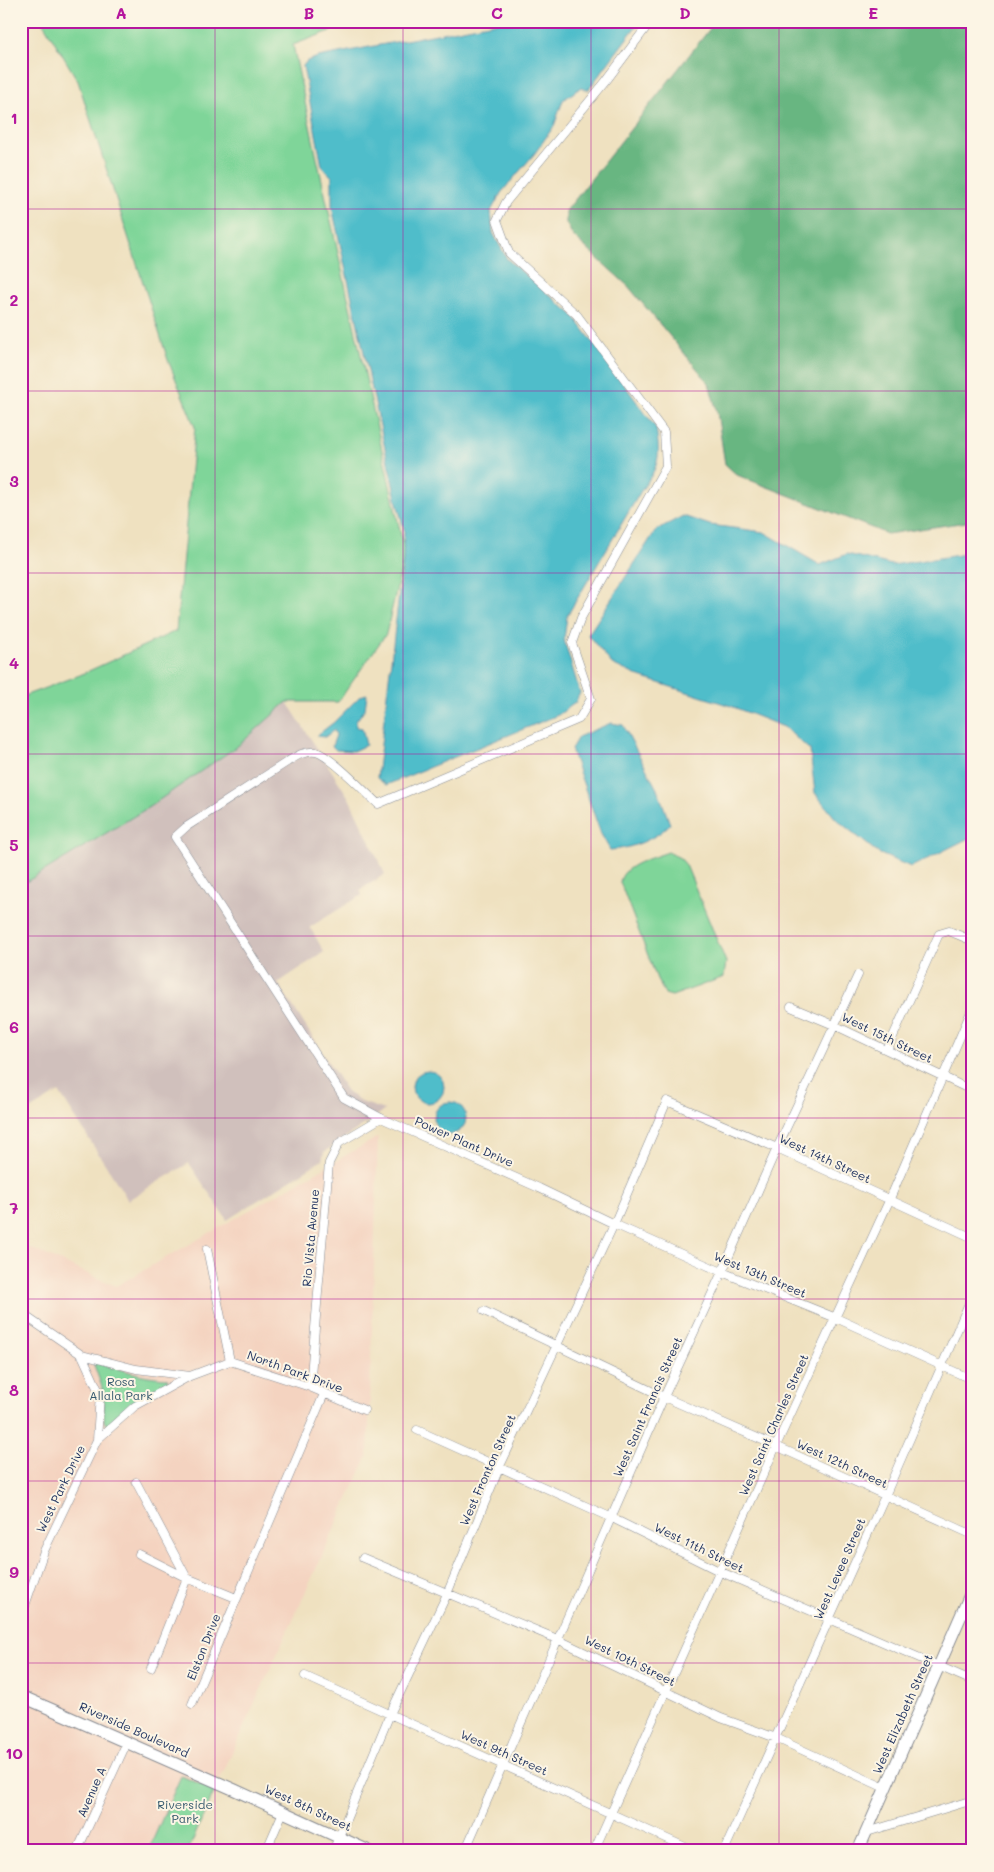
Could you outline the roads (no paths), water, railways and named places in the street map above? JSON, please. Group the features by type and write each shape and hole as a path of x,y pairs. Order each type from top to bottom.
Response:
{"street":[{"name":"Power Plant Drive","path":"539,1188 381,1118 344,1098 175,837 186,827 304,753 315,752 328,758 378,804 578,719 591,699 572,643 581,618 666,466 664,432 577,315 509,253 497,220 506,202 606,81 651,21"},
{"path":"887,1050 939,934 948,931 973,941"},
{"name":"West Saint Francis Street","path":"465,1851 664,1397 722,1272 776,1148 858,975"},
{"name":"West 15th Street","path":"792,1007 973,1091"},
{"name":"West Saint Charles Street","path":"594,1851 776,1446 889,1201 973,1007"},
{"name":"West 14th Street","path":"667,1101 776,1148 973,1238"},
{"name":"West Fronton Street","path":"333,1851 390,1714 447,1594 500,1466 614,1224 667,1101"},
{"name":"Rio Vista Avenue","path":"310,1387 329,1163 338,1143 381,1118"},
{"name":"West 13th Street","path":"539,1188 722,1272 836,1318 973,1380"},
{"path":"207,1248 230,1361"},
{"name":"West Levee Street","path":"726,1850 885,1496 973,1294"},
{"name":"West 12th Street","path":"484,1311 664,1397 973,1535"},
{"path":"21,1313 82,1355"},
{"name":"North Park Drive","path":"82,1355 136,1369 190,1376"},
{"name":"West Park Drive","path":"21,1617 44,1551 97,1440 100,1394 82,1355"},
{"name":"North Park Drive","path":"97,1440 135,1406 190,1376 230,1361 310,1387 364,1410"},
{"path":"139,1554 187,1578 236,1598 324,1394"},
{"name":"West 11th Street","path":"417,1430 500,1466 721,1572 973,1681"},
{"path":"136,1482 187,1578 151,1668"},
{"name":"West 10th Street","path":"363,1558 557,1639 721,1718 776,1738 885,1788"},
{"name":"West Elizabeth Street","path":"858,1851 973,1588"},
{"name":"Elston Drive","path":"192,1704 236,1598"},
{"name":"West 9th Street","path":"305,1676 694,1851"},
{"name":"Riverside Boulevard","path":"21,1696 235,1790"},
{"name":"Avenue A","path":"77,1851 126,1742"},
{"name":"West 8th Street","path":"235,1790 369,1851"},
{"path":"867,1832 973,1800"},
{"path":"266,1851 283,1812"}],"water":[{"path":"504,21 640,21 588,90 580,88 563,100 554,126 535,153 501,193 491,211 493,233 507,259 573,315 656,428 658,455 652,475 567,616 564,640 580,693 575,703 558,715 386,785 377,778 403,561 404,529 332,207 332,177 322,166 303,66 307,61 318,57"},
{"path":"683,516 710,525 764,532 820,565 847,554 892,565 973,553 973,836 911,867 878,853 836,819 815,793 810,750 784,727 731,706 640,677 612,664 588,635 656,530"},
{"path":"367,694 365,709 356,721 356,727 362,728 366,745 353,751 336,750 332,746 336,735 334,730 325,737 316,736 333,723 360,696"},
{"path":"611,723 623,725 658,791 670,824 650,839 626,848 610,850 601,834 571,749 578,737"},
{"path":"428,1071 440,1075 444,1087 440,1099 428,1103 416,1099 412,1087 416,1075"},
{"path":"450,1102 462,1106 466,1118 462,1130 450,1134 438,1130 434,1118 438,1106"}],"park label":[{"name":"Rosa Allala Park","path":"121,1389"},
{"name":"Riverside Park","path":"185,1812"}]}
